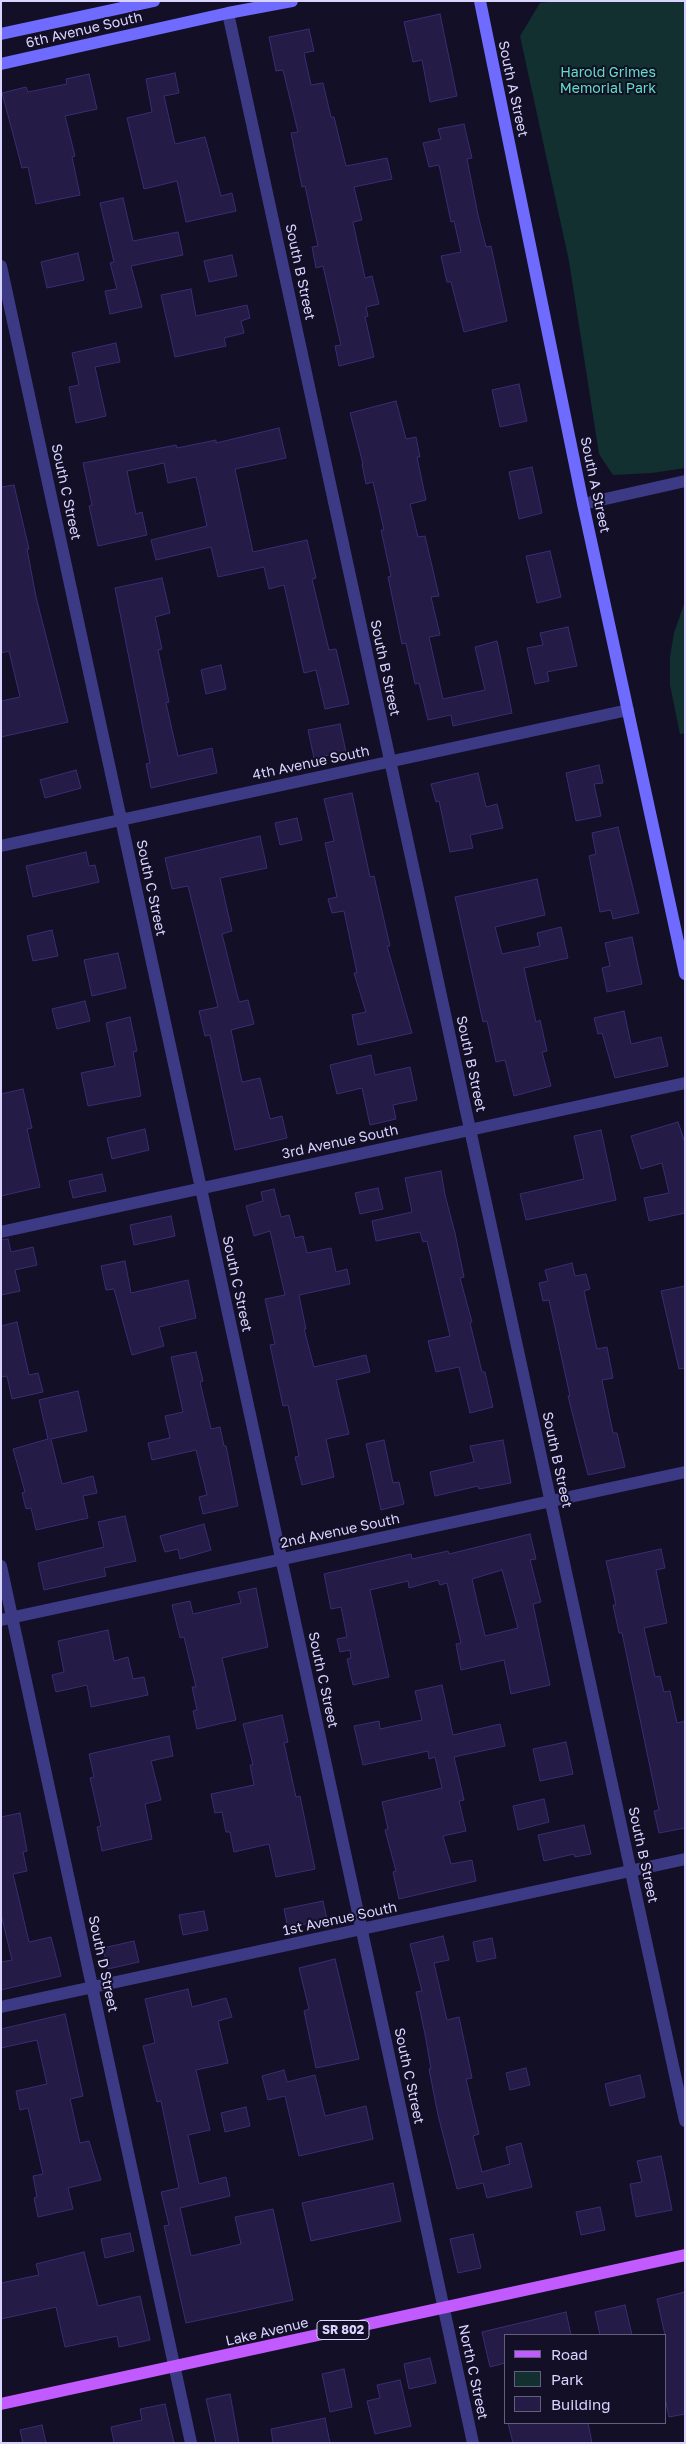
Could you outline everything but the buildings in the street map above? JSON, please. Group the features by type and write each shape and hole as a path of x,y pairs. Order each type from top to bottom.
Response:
{"main road":[{"name":"Lake Avenue","path":"1,2404 175,2368 685,2255"}],"street":[{"name":"6th Avenue South","path":"1,34 154,1"},
{"name":"6th Avenue South","path":"1,64 228,13 292,1"},
{"name":"South A Street","path":"480,1 583,504 685,974"},
{"name":"South B Street","path":"228,13 685,2121"},
{"name":"South C Street","path":"1,266 444,2308"},
{"path":"583,504 685,481"},
{"name":"4th Avenue South","path":"1,846 628,710"},
{"name":"3rd Avenue South","path":"1,1232 685,1083"},
{"name":"2nd Avenue South","path":"7,1619 685,1472"},
{"name":"South D Street","path":"1,1566 7,1619 92,1988 192,2443"},
{"name":"1st Avenue South","path":"1,2007 685,1859"},
{"name":"North C Street","path":"444,2308 473,2443"}],"green space":[{"name":"Harold Grimes Memorial Park","path":"555,1 685,1 685,468 652,473 613,475 599,454 569,261 520,36 540,3"},
{"path":"685,601 685,733 680,734 670,685 670,657 674,633"}]}
